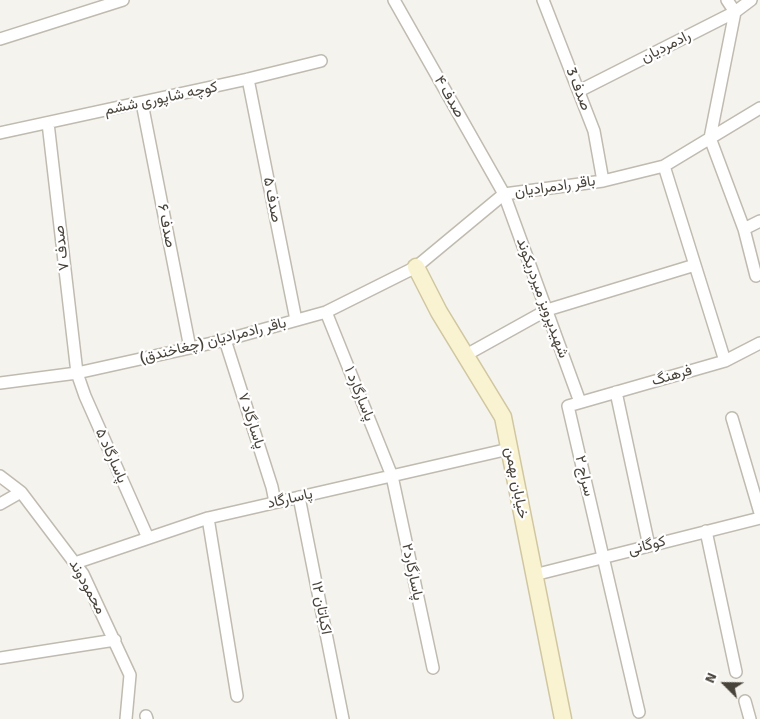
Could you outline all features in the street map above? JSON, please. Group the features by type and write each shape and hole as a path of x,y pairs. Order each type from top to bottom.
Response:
{"street":[{"path":"0,39 123,0"},
{"name":"صدف ۴","path":"394,0 504,194"},
{"name":"صدف 3","path":"543,0 594,131 603,181"},
{"path":"727,0 735,12 710,138 744,229 756,276"},
{"name":"رادمردیان","path":"579,91 735,12 751,0"},
{"name":"کوچه شاپوری ششم","path":"0,133 142,103 321,61"},
{"name":"صدف ۵","path":"248,79 296,320"},
{"name":"صدف ۶","path":"142,103 190,348"},
{"name":"باقر رادمرادیان","path":"416,267 504,194 603,181 664,166 760,108"},
{"name":"صدف ۷","path":"48,123 77,373"},
{"path":"664,166 725,362"},
{"name":"شهیدپرویز میردریکوند","path":"504,194 580,402"},
{"path":"744,229 760,221"},
{"path":"466,355 547,310 695,265"},
{"name":"باقر رادمرادیان (چغاخندق)","path":"0,383 77,373 224,340 326,312 416,267"},
{"name":"خیابان بهمن","path":"416,267 439,312 503,417 563,719"},
{"name":"پاسارگارد ۱","path":"326,312 392,476"},
{"name":"پاسارگاد ۷","path":"224,340 272,487 275,502"},
{"name":"فرهنگ","path":"580,402 725,362 760,343"},
{"name":"پاسارگاد ۵","path":"77,373 85,396 148,538"},
{"path":"616,392 649,546"},
{"name":"سراج ۲","path":"580,402 568,406 602,558"},
{"path":"732,418 760,513"},
{"name":"پاسارگاد","path":"75,563 208,518 509,449"},
{"name":"محمودوند","path":"0,476 22,492 83,574 130,675 126,719"},
{"name":"پاسارگارد۲","path":"392,476 433,668"},
{"path":"0,504 22,492"},
{"name":"اکباتان ۱۲","path":"299,497 343,719"},
{"path":"208,518 237,696"},
{"name":"کوگانی","path":"534,575 760,518"},
{"path":"706,531 736,672"},
{"path":"602,558 639,712"},
{"path":"0,658 115,640"},
{"path":"745,701 750,719"}]}
